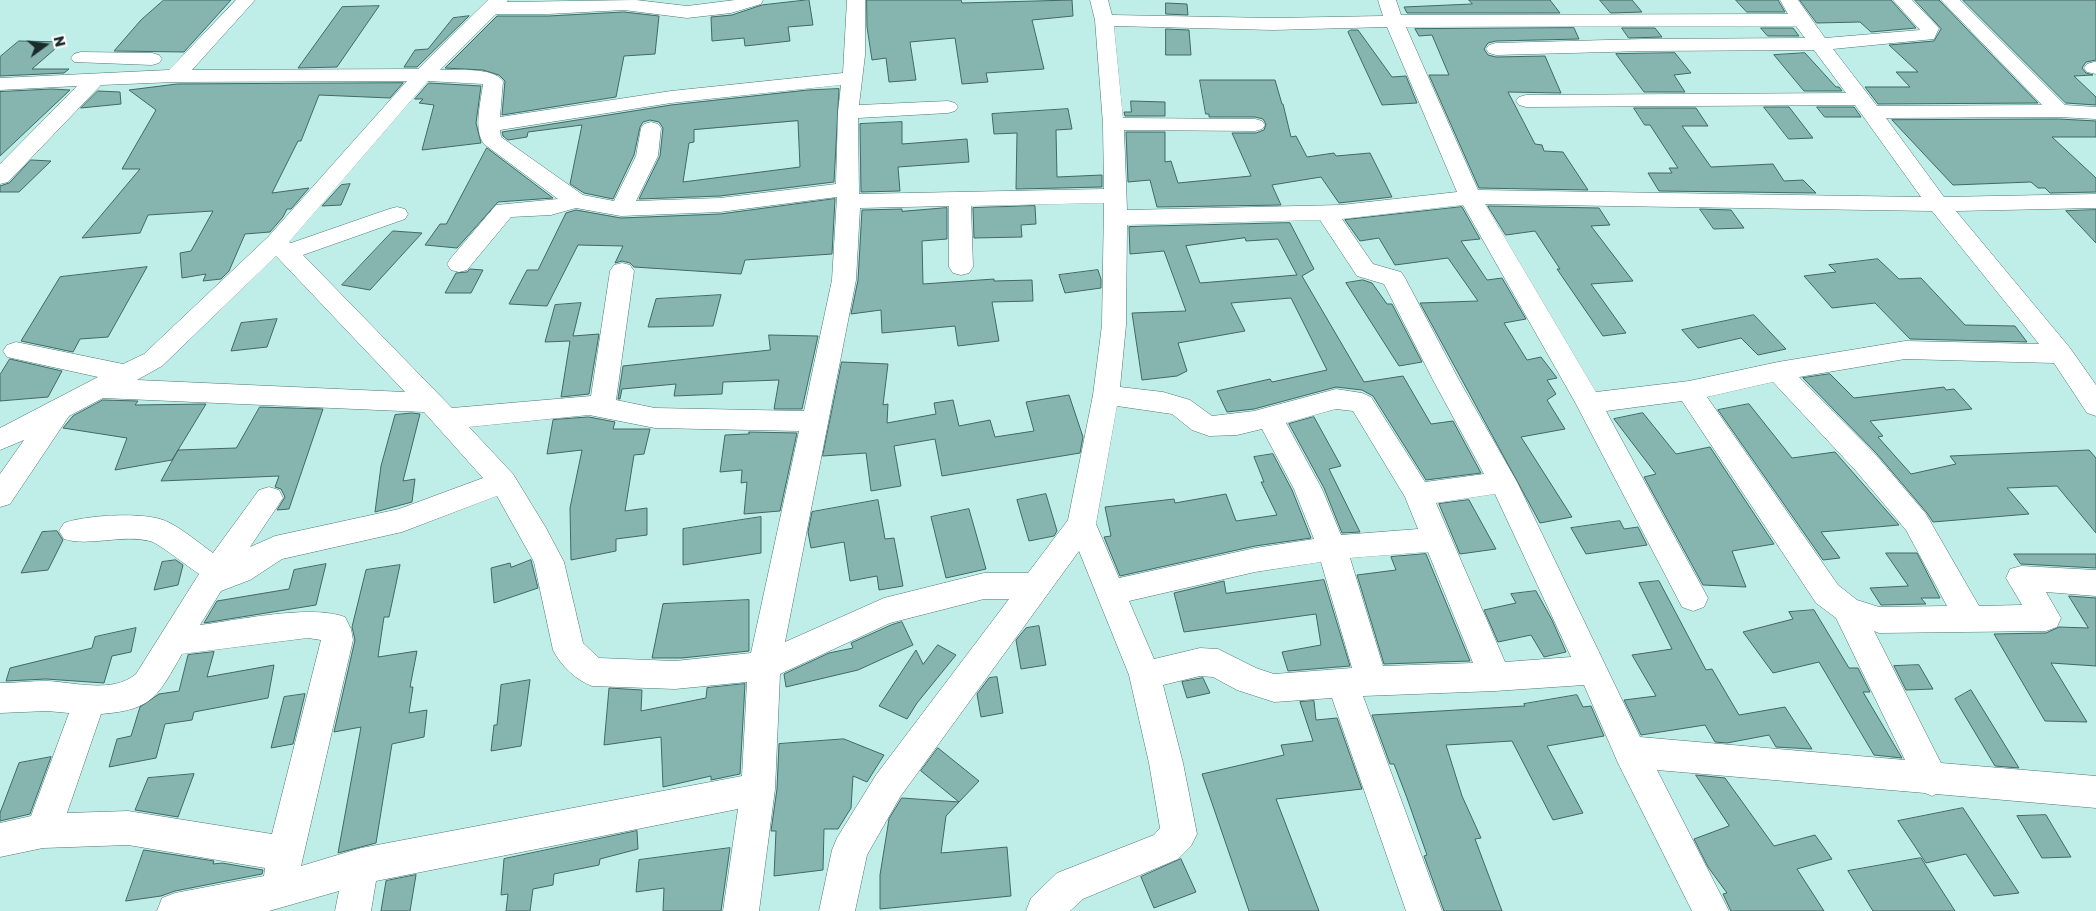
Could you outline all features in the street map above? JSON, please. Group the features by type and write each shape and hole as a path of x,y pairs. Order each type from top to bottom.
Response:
{"street":[{"path":"175,76 246,0"},
{"path":"0,440 153,360 281,247 423,74 495,4 548,8 624,4 687,12 731,7 754,0"},
{"path":"741,911 758,789 764,666 844,280 848,195 848,112 855,55 856,0"},
{"path":"1789,0 1801,20 1821,44 1938,204 2061,354 2096,406"},
{"path":"1496,49 1644,45 1821,44 1927,35 1930,28 1902,0"},
{"path":"1950,0 2059,111"},
{"path":"837,911 850,850 888,786 1082,524 1106,394 1114,325 1115,207 1113,124 1102,10 1273,24 1390,11 1801,20"},
{"path":"1390,11 1470,197 1589,403 1693,598"},
{"path":"81,58 190,59"},
{"path":"0,84 175,76 423,74 491,79 489,125 491,140 576,200 621,209 720,205 848,195 1115,207 1326,212 1470,197 1938,204 2096,201"},
{"path":"489,125 681,96 852,78"},
{"path":"0,177 96,79"},
{"path":"1526,101 1866,105 2096,113"},
{"path":"848,112 948,107"},
{"path":"1113,124 1255,125"},
{"path":"621,209 647,156 651,128"},
{"path":"960,199 961,267"},
{"path":"458,264 504,210 551,208 576,200"},
{"path":"1326,212 1365,270 1370,273 1393,278 1446,380 1503,482 1630,752 1711,911"},
{"path":"281,247 397,214"},
{"path":"281,247 504,482 549,562 569,650 592,672 675,676 764,666 884,612 984,586 1037,586"},
{"path":"602,407 622,271"},
{"path":"1589,403 1689,391 1778,371 1905,350 2061,354"},
{"path":"16,351 126,374"},
{"path":"1778,371 1866,462 1916,522 1970,618"},
{"path":"102,388 438,411 589,405 655,418 814,421"},
{"path":"1689,391 1827,594 1847,609 1878,620 2046,618 2021,578 2096,583"},
{"path":"1106,394 1184,408 1200,422 1208,426 1228,426 1336,399 1353,400 1362,404 1418,494 1495,677"},
{"path":"0,496 60,409"},
{"path":"1270,417 1308,489 1332,548 1358,682 1424,911"},
{"path":"213,577 238,571 275,548 402,520 504,482"},
{"path":"1418,494 1503,482"},
{"path":"0,698 47,696 90,700 127,697 140,691 147,684 213,577 269,498"},
{"path":"1044,911 1070,886 1166,848 1179,834 1166,763 1144,675 1112,592 1082,524"},
{"path":"74,531 111,527 157,530 213,577"},
{"path":"1112,592 1256,560 1332,548 1438,539"},
{"path":"1847,609 1932,780"},
{"path":"173,642 308,624 334,626 336,629 337,640 335,650 285,854 279,891"},
{"path":"1144,675 1200,662 1218,663 1248,680 1274,688 1593,670"},
{"path":"43,831 90,700"},
{"path":"1630,752 1932,780 2096,792"},
{"path":"175,911 279,891 362,866 758,789"},
{"path":"0,840 43,831 128,828 285,854"},
{"path":"353,911 362,866"}],"building":[{"path":"164,0 231,0 184,52 114,51 141,20"},
{"path":"809,0 813,25 788,27 790,41 745,46 744,38 712,41 711,17 732,15 762,5"},
{"path":"867,0 961,0 962,3 1072,0 1073,16 1032,20 1044,69 986,73 988,82 962,84 955,38 910,42 916,80 889,82 886,58 872,60 867,27"},
{"path":"1469,0 1550,0 1560,13 1407,13 1404,7 1472,4"},
{"path":"1600,0 1632,0 1642,12 1611,13"},
{"path":"1736,0 1778,0 1785,12 1747,12"},
{"path":"1800,0 1891,0 1916,28 1871,32 1860,22 1817,23"},
{"path":"1915,0 1939,0 2038,103 1878,104 1865,87 1910,87 1896,72 1918,72 1889,45 1934,41 1941,29"},
{"path":"1963,0 2096,0 2096,60 2086,62 2082,68 2086,73 2093,75 2074,76 2096,97 2096,105 2066,103"},
{"path":"1166,3 1187,4 1188,15 1166,14"},
{"path":"379,6 337,67 298,68 342,7"},
{"path":"624,12 659,16 655,54 624,56 616,97 502,115 505,81 499,75 483,70 445,68 497,16 548,16"},
{"path":"469,16 417,67 404,67 415,50 428,49 453,18"},
{"path":"1574,28 1579,39 1496,41 1488,43 1484,49 1488,55 1496,57 1545,56 1561,93 1508,92 1535,144 1542,145 1544,151 1563,152 1588,190 1479,188 1429,75 1449,75 1432,35 1419,36 1415,29"},
{"path":"1622,28 1655,28 1662,37 1629,38"},
{"path":"1761,28 1793,28 1799,36 1768,36"},
{"path":"1166,29 1189,30 1191,55 1166,55"},
{"path":"1358,30 1392,77 1406,76 1417,103 1382,105 1348,32"},
{"path":"19,41 63,42 32,69 69,69 64,73 0,76 0,57"},
{"path":"1675,53 1691,73 1674,75 1685,92 1644,92 1616,54"},
{"path":"1805,53 1836,87 1839,87 1842,91 1804,91 1774,55"},
{"path":"1200,80 1275,80 1291,137 1296,136 1307,157 1334,153 1336,156 1370,153 1392,197 1339,203 1321,177 1272,185 1281,205 1157,207 1150,180 1128,182 1126,132 1165,132 1165,162 1171,161 1178,183 1251,176 1232,133 1256,133 1264,130 1266,124 1263,119 1255,117 1209,117 1209,114 1206,114"},
{"path":"403,83 390,98 319,95 301,141 298,141 272,193 309,188 291,209 287,209 283,217 270,232 245,234 229,271 221,279 203,281 206,274 182,278 180,253 191,251 213,211 148,215 140,233 82,238 140,169 122,169 156,110 129,90 177,84"},
{"path":"429,83 481,86 476,123 481,143 422,150 434,105 419,103 423,99 415,99"},
{"path":"52,89 70,90 0,156 0,92"},
{"path":"839,89 834,182 720,196 639,199 660,156 663,128 659,122 650,120 643,122 640,127 634,155 613,199 584,193 570,184 582,125 528,132 527,137 508,140 503,136 502,132 671,105 808,90","holes":["798,121 800,167 683,182 689,143 694,142 694,130"]},
{"path":"98,91 120,92 121,104 81,108"},
{"path":"1131,101 1165,102 1165,116 1125,116 1124,112 1131,112"},
{"path":"1764,107 1789,107 1813,138 1789,139"},
{"path":"1817,107 1854,107 1861,117 1825,117"},
{"path":"1634,108 1696,108 1708,126 1682,126 1711,167 1773,164 1784,181 1803,180 1816,193 1659,191 1648,173 1672,173 1669,168 1678,168 1650,125 1645,125"},
{"path":"1068,109 1072,129 1056,130 1057,177 1102,175 1102,187 1016,189 1017,133 994,134 992,114"},
{"path":"2059,119 2096,121 2096,137 2052,137 2096,178 2096,192 2050,193 2045,188 2038,188 2031,182 1953,185 1892,120"},
{"path":"902,122 902,144 967,139 969,162 898,167 900,191 861,192 860,124"},
{"path":"487,148 553,198 498,202 457,248 425,245 440,224 446,224"},
{"path":"31,160 51,161 19,192 0,192 0,186 9,183"},
{"path":"350,184 341,205 322,206 341,185"},
{"path":"835,199 832,254 745,260 741,274 634,267 630,263 622,261 615,263 623,246 578,245 547,306 509,304 527,270 538,270 566,213 576,210 621,218 720,214"},
{"path":"1035,206 1036,224 1021,225 1022,237 974,238 973,208"},
{"path":"1488,206 1599,208 1610,225 1591,226 1633,281 1591,284 1626,333 1603,336 1557,269 1560,269 1535,231 1506,235"},
{"path":"1462,207 1480,239 1461,241 1487,280 1502,278 1526,319 1504,323 1527,360 1541,357 1557,378 1547,380 1556,394 1547,400 1565,429 1521,437 1572,517 1540,523 1420,303 1478,301 1448,258 1395,265 1379,238 1360,241 1345,220"},
{"path":"947,208 947,239 922,241 923,284 994,279 994,281 1032,280 1033,301 992,302 999,341 958,346 955,326 882,333 881,310 851,314 858,280 862,210 902,209 902,211"},
{"path":"1700,209 1731,210 1744,228 1714,229"},
{"path":"2096,210 2096,243 2066,211"},
{"path":"1290,223 1314,269 1302,276 1364,382 1403,376 1431,424 1453,421 1481,473 1426,480 1373,396 1362,390 1336,387 1254,409 1227,412 1217,391 1270,379 1272,382 1327,370 1291,298 1231,303 1245,331 1178,343 1187,371 1177,376 1142,380 1132,313 1186,311 1164,251 1130,254 1129,227","holes":["1245,238 1246,241 1278,239 1297,275 1200,283 1186,246"]},
{"path":"393,231 422,233 370,290 342,285"},
{"path":"1878,259 1899,279 1921,278 1965,325 2015,326 2027,342 1910,339 1875,303 1832,308 1804,276 1836,272 1829,265"},
{"path":"147,267 108,337 80,339 73,352 21,341 60,277"},
{"path":"470,269 483,270 471,293 445,293 456,273 467,272"},
{"path":"1098,270 1101,288 1065,293 1059,275"},
{"path":"1363,280 1372,283 1387,304 1392,304 1422,362 1399,366 1346,283"},
{"path":"721,295 713,326 648,327 656,299"},
{"path":"581,303 573,336 599,334 589,394 561,397 570,341 545,342 555,305"},
{"path":"1754,315 1786,349 1758,355 1741,338 1698,348 1682,330"},
{"path":"277,319 267,347 231,351 241,323"},
{"path":"769,335 818,336 802,409 774,409 779,380 723,382 722,394 674,396 676,384 622,389 620,399 618,399 623,366 770,350"},
{"path":"10,359 62,371 48,397 0,401 0,375"},
{"path":"842,362 888,364 883,405 888,404 887,423 936,414 934,403 953,400 959,426 990,420 995,437 1034,431 1026,402 1069,395 1083,437 1080,453 942,476 935,439 894,446 901,486 871,491 866,453 823,456"},
{"path":"1830,374 1854,398 1944,387 1946,390 1954,389 1972,409 1870,421 1883,436 1878,437 1911,474 1956,464 1950,456 2089,450 2096,458 2096,533 2057,486 2007,488 2029,514 1933,522 1877,454 1803,378"},
{"path":"103,400 138,401 135,405 206,404 172,460 115,470 127,438 63,428 73,416"},
{"path":"1749,404 1792,458 1835,452 1899,525 1821,532 1840,558 1823,560 1718,410"},
{"path":"260,407 323,409 289,509 277,510 285,497 281,489 275,487 279,476 161,481 178,450 236,448"},
{"path":"1643,413 1676,454 1710,447 1774,544 1732,551 1746,587 1703,585 1644,477 1656,474 1614,419"},
{"path":"420,414 403,481 415,479 412,502 375,512 381,466 395,415"},
{"path":"589,417 615,422 613,429 650,429 644,454 634,455 625,511 647,508 647,535 616,539 616,551 571,560 570,508 582,450 547,454 553,420"},
{"path":"1314,417 1341,466 1329,469 1360,532 1342,533 1324,488 1289,424"},
{"path":"749,432 797,433 780,511 744,514 747,482 741,483 742,470 720,472 725,435 749,434"},
{"path":"1273,454 1292,490 1311,538 1255,546 1120,576 1104,537 1111,536 1105,507 1174,499 1175,503 1226,494 1236,521 1277,515 1261,482 1264,482 1254,457"},
{"path":"1046,494 1057,531 1054,536 1029,541 1017,500"},
{"path":"878,500 885,539 894,538 903,586 879,590 877,576 850,581 844,542 811,548 808,532 812,512"},
{"path":"1469,500 1496,549 1460,554 1439,504"},
{"path":"969,509 986,569 946,578 931,517"},
{"path":"761,517 761,553 683,565 683,529"},
{"path":"1620,521 1624,529 1638,527 1647,545 1586,554 1571,528"},
{"path":"57,531 63,540 48,570 21,573 42,532"},
{"path":"1886,553 1917,553 1940,598 1921,598 1926,604 1881,605 1870,588 1908,586"},
{"path":"1426,554 1470,661 1384,664 1357,575 1396,570 1391,557"},
{"path":"2014,554 2096,554 2096,568 2021,564"},
{"path":"176,560 183,565 178,585 154,590 162,562"},
{"path":"531,560 538,588 494,603 491,568 510,563 511,567"},
{"path":"326,564 316,605 204,623 217,601 289,589 294,570"},
{"path":"400,565 389,617 384,617 378,657 417,651 410,687 413,687 409,713 427,710 424,737 392,744 376,843 338,853 361,727 334,732 355,640 352,627 366,570"},
{"path":"1324,580 1350,666 1288,671 1282,652 1321,645 1316,614 1184,632 1174,593 1224,581 1226,593"},
{"path":"1659,581 1706,670 1712,669 1739,715 1785,707 1812,749 1776,747 1769,735 1727,743 1715,742 1705,725 1641,735 1624,700 1656,696 1632,655 1672,649 1639,583"},
{"path":"1536,591 1552,620 1566,652 1544,657 1531,635 1498,642 1484,610 1516,603 1511,594"},
{"path":"2069,596 2096,598 2096,666 2051,663 2087,722 2045,721 1994,634 2046,633 2059,627 2088,628"},
{"path":"749,600 749,651 682,658 652,658 663,604"},
{"path":"1814,610 1849,668 1858,668 1870,692 1863,692 1902,758 1874,755 1819,662 1773,673 1743,632 1793,619 1789,612"},
{"path":"902,622 913,645 858,670 786,687 784,674 829,653 853,648 851,643"},
{"path":"1039,626 1046,665 1021,669 1016,640 1026,628"},
{"path":"136,628 131,652 112,656 104,683 46,679 6,681 10,668 92,648 95,637"},
{"path":"938,645 956,655 917,703 907,719 879,706 916,650 923,664"},
{"path":"214,652 207,677 274,665 268,698 194,712 192,720 165,724 156,758 109,767 117,739 131,736 140,707 159,694 179,691 188,655"},
{"path":"1919,665 1933,689 1906,690 1894,666"},
{"path":"997,677 1003,713 981,717 977,694 989,678"},
{"path":"1203,678 1210,693 1187,698 1182,682"},
{"path":"530,680 521,746 491,751 494,725 497,725 501,685"},
{"path":"745,684 740,774 711,780 711,776 663,787 661,737 604,745 609,688 642,690 641,711 706,698 707,688"},
{"path":"1971,690 2019,768 1995,766 1955,699"},
{"path":"305,694 293,744 271,748 284,697"},
{"path":"1577,695 1583,707 1591,706 1604,736 1547,746 1583,813 1553,820 1512,741 1446,745 1462,796 1481,838 1475,839 1502,911 1444,911 1424,856 1427,855 1407,798 1394,764 1390,764 1372,715 1525,706 1524,704"},
{"path":"1314,701 1316,720 1337,718 1362,789 1276,799 1319,911 1249,911 1202,774 1284,755 1281,745 1313,741 1300,702"},
{"path":"844,739 884,755 867,782 853,776 851,808 838,829 824,829 823,870 774,876 776,831 771,831 777,789 779,744"},
{"path":"938,748 979,781 959,802 921,771"},
{"path":"51,757 30,814 0,821 0,813 19,763"},
{"path":"194,774 178,817 135,810 148,778"},
{"path":"1696,775 1725,778 1774,846 1815,835 1832,859 1797,869 1824,911 1731,911 1723,894 1727,893 1708,867 1694,839 1729,826"},
{"path":"902,798 959,802 946,816 941,853 1007,847 1011,896 880,909 880,875 889,819"},
{"path":"1963,808 2019,893 1994,896 1966,854 1926,863 1898,821"},
{"path":"2046,815 2071,857 2042,858 2017,816"},
{"path":"637,831 638,849 600,859 599,865 554,874 553,885 533,889 530,911 506,911 508,894 501,895 504,859"},
{"path":"730,848 721,911 663,911 664,888 636,892 639,860"},
{"path":"144,850 214,861 213,864 222,863 263,870 262,874 175,891 161,896 126,901"},
{"path":"1921,858 1955,911 1873,911 1848,871"},
{"path":"1181,859 1196,892 1154,908 1141,877"},
{"path":"416,875 410,911 381,911 386,881"}]}
